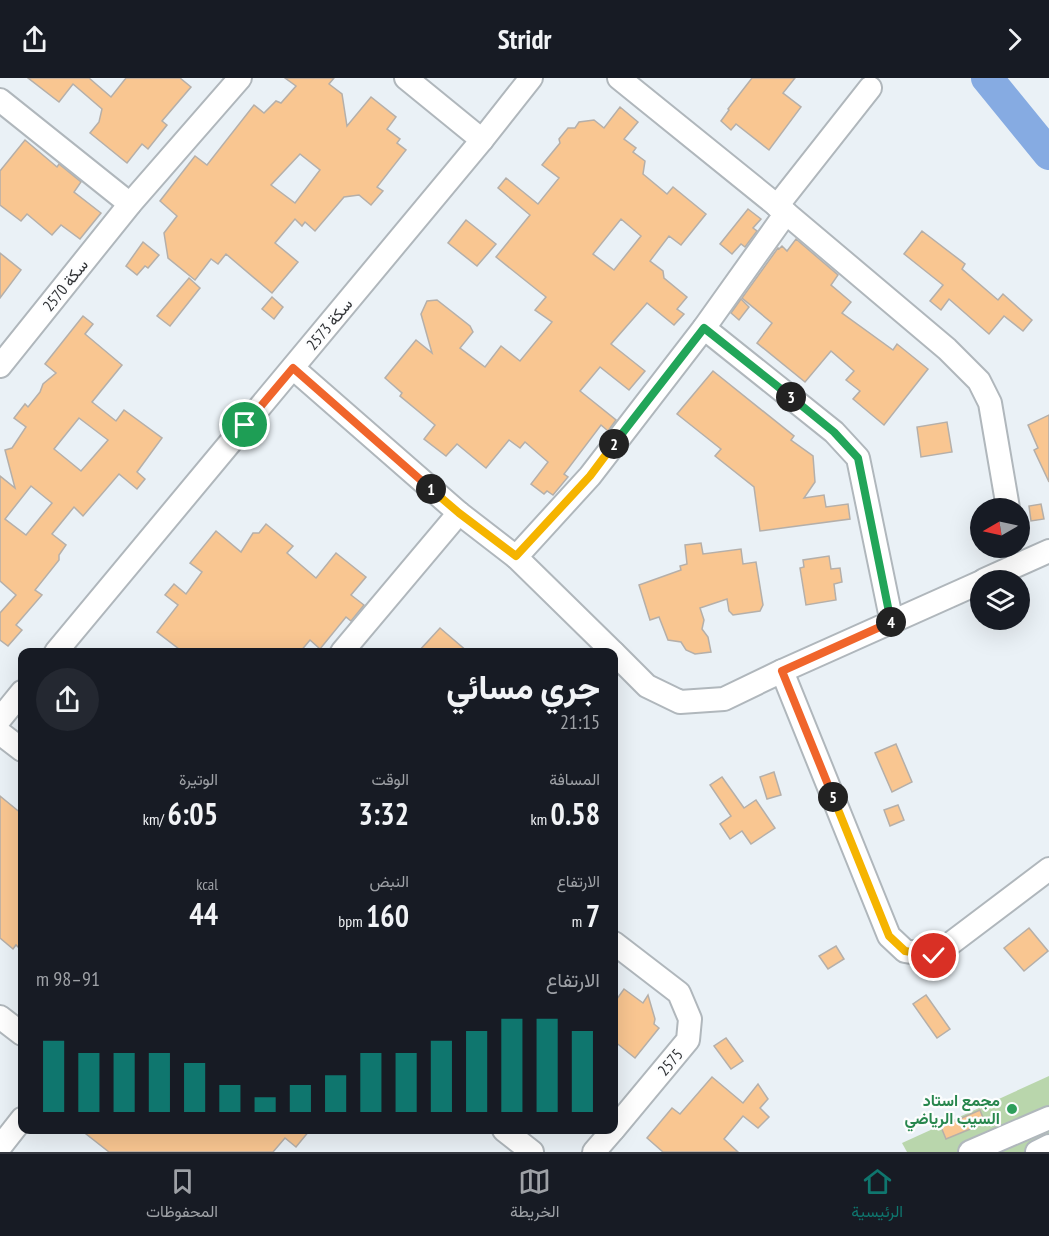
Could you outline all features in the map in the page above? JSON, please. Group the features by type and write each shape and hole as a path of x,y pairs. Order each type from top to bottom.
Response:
{"street":[{"name":"سكة 2570","path":"0,366 130,204 240,78"},
{"path":"406,78 482,140"},
{"name":"سكة 2573","path":"59,648 531,78"},
{"path":"619,78 781,209 947,349 979,381 990,403 1006,498"},
{"path":"516,556 590,476 704,328 781,209 870,88"},
{"path":"0,100 130,204"},
{"path":"704,328 834,432 858,458 892,623"},
{"path":"293,368 459,513 516,556 608,648"},
{"path":"345,648 459,513"},
{"path":"1030,554 1049,551"},
{"path":"997,570 1013,558"},
{"path":"618,658 647,686 680,702 724,699 970,587"},
{"path":"782,671 889,936 905,951 934,956 1049,869"},
{"path":"0,719 18,697"},
{"path":"0,732 18,747"},
{"name":"2575","path":"618,946 679,993 690,1019 688,1040 618,1123"},
{"path":"0,1017 18,1031"},
{"path":"970,1152 1049,1118"},
{"path":"0,1147 18,1124"},
{"path":"509,1134 532,1152"},
{"name":"2575","path":"594,1152 609,1134"},
{"path":"1037,1152 1049,1146"}],"green space":[{"name":"مجمع استاد السيب الرياضي","path":"1049,1076 1049,1152 907,1152 902,1143"}],"building":[{"path":"28,78 89,78 111,97 126,78 180,78 191,87 162,121 167,125 148,149 142,144 127,163 90,133 99,122 102,109 73,84 59,102"},
{"path":"285,78 334,78 329,84 342,94 347,126 371,97 396,117 387,129 400,139 397,143 406,150 377,187 383,191 371,205 359,195 344,197 315,231 305,222 302,226 295,219 275,243 298,262 272,293 226,254 218,264 211,259 195,280 168,258 164,233 177,216 160,201 195,156 207,165 254,105 264,113 276,101 281,103 296,86","holes":["300,154 320,170 295,203 271,185"]},
{"path":"752,78 795,78 783,93 801,107 769,150 736,124 731,130 721,121"},
{"path":"620,107 638,122 624,139 636,148 633,152 645,161 643,174 667,194 673,187 706,214 681,245 669,236 650,261 663,271 664,278 687,297 677,309 684,314 674,325 647,303 611,344 645,371 629,390 600,367 580,391 616,420 608,431 601,425 564,474 568,477 553,495 547,491 544,494 531,484 548,462 525,442 520,448 509,440 486,468 457,444 446,456 424,439 435,425 400,396 402,393 385,378 416,340 432,353 421,314 427,301 437,300 470,326 473,332 460,348 485,367 501,346 520,361 552,322 535,310 546,297 496,257 530,215 498,188 506,178 538,204 559,178 542,165 560,143 559,139 568,128 575,128 579,122 594,120 604,128","holes":["621,219 641,236 614,270 593,254"]},
{"path":"25,140 57,167 59,164 81,182 74,192 101,213 80,239 61,225 52,235 27,214 21,221 0,205 0,171"},
{"path":"748,209 761,219 753,228 757,231 745,247 741,244 732,254 720,244"},
{"path":"466,220 496,244 477,266 448,243"},
{"path":"922,231 965,264 962,269 998,300 1003,294 1032,320 1023,331 1004,316 989,334 949,299 941,310 930,301 943,285 904,254"},
{"path":"796,239 838,275 831,285 851,302 842,313 893,350 897,344 928,369 884,425 853,399 860,391 846,380 854,371 831,351 805,382 757,343 772,323 742,298 778,248 782,246 787,251"},
{"path":"143,242 159,255 148,268 145,266 137,275 126,266"},
{"path":"0,253 21,270 0,298"},
{"path":"189,278 200,288 170,326 157,316"},
{"path":"272,297 283,307 274,319 262,309"},
{"path":"741,299 749,307 739,320 731,313"},
{"path":"83,316 93,324 85,334 122,365 92,402 116,421 124,410 162,438 137,472 145,479 137,489 119,474 83,516 74,507 52,534 66,545 59,555 59,560 35,590 42,595 16,625 22,630 8,646 0,640 0,613 16,595 0,581 0,476 15,488 5,450 12,448 26,427 14,418 25,404 28,407 40,392 43,384 56,373 45,364","holes":["79,418 108,440 81,471 54,449","31,486 52,503 26,535 5,519"]},
{"path":"713,371 794,436 791,440 813,456 815,482 804,498 824,495 826,507 848,504 850,519 760,531 754,487 715,456 721,449 677,414"},
{"path":"1049,415 1049,482 1034,450 1038,448 1028,425"},
{"path":"947,422 952,452 921,457 917,427"},
{"path":"1041,504 1044,519 1031,521 1030,506"},
{"path":"266,524 293,546 287,553 316,578 336,553 366,577 351,595 364,605 351,621 346,617 321,648 310,640 303,648 178,648 157,632 178,605 165,595 174,584 186,594 202,572 190,563 216,531 241,552 253,533 259,533"},
{"path":"701,543 703,554 741,549 743,564 756,562 763,605 760,611 733,615 729,611 727,599 700,608 704,620 702,629 708,637 711,652 695,654 686,650 681,642 668,640 659,617 650,620 639,585 681,570 680,566 687,564 685,545"},
{"path":"829,556 831,569 840,568 842,582 834,584 836,600 806,605 800,568 804,567 803,560"},
{"path":"440,628 463,648 422,648"},
{"path":"896,744 912,782 892,792 875,753"},
{"path":"774,772 781,795 767,799 760,777"},
{"path":"722,777 744,808 756,800 775,828 751,844 742,831 730,839 720,824 731,816 710,785"},
{"path":"0,796 18,811 18,947 16,945 13,949 0,938"},
{"path":"898,805 904,820 890,826 884,810"},
{"path":"1029,928 1048,951 1024,971 1004,948"},
{"path":"836,946 844,959 828,969 819,956"},
{"path":"624,989 643,1003 648,995 655,1019 654,1024 659,1028 635,1058 618,1044 618,997"},
{"path":"926,995 950,1029 937,1038 913,1004"},
{"path":"726,1038 743,1061 731,1069 714,1046"},
{"path":"712,1077 743,1103 758,1084 768,1099 760,1108 769,1117 758,1128 743,1116 724,1139 738,1152 663,1152 647,1138 672,1108 680,1114"},
{"path":"980,1110 985,1123 946,1139 941,1127"},
{"path":"86,1134 307,1134 296,1147 285,1138 273,1152 109,1152"}],"waterway":[{"path":"987,78 1049,154"}],"place":[{"name":"مجمع استاد السيب الرياضي","path":"1012,1109"}],"route":[{"path":"245,425 293,368 459,513 516,556 590,476 704,328 834,432 858,458 892,623 782,671 889,936 905,951 934,956"}]}
